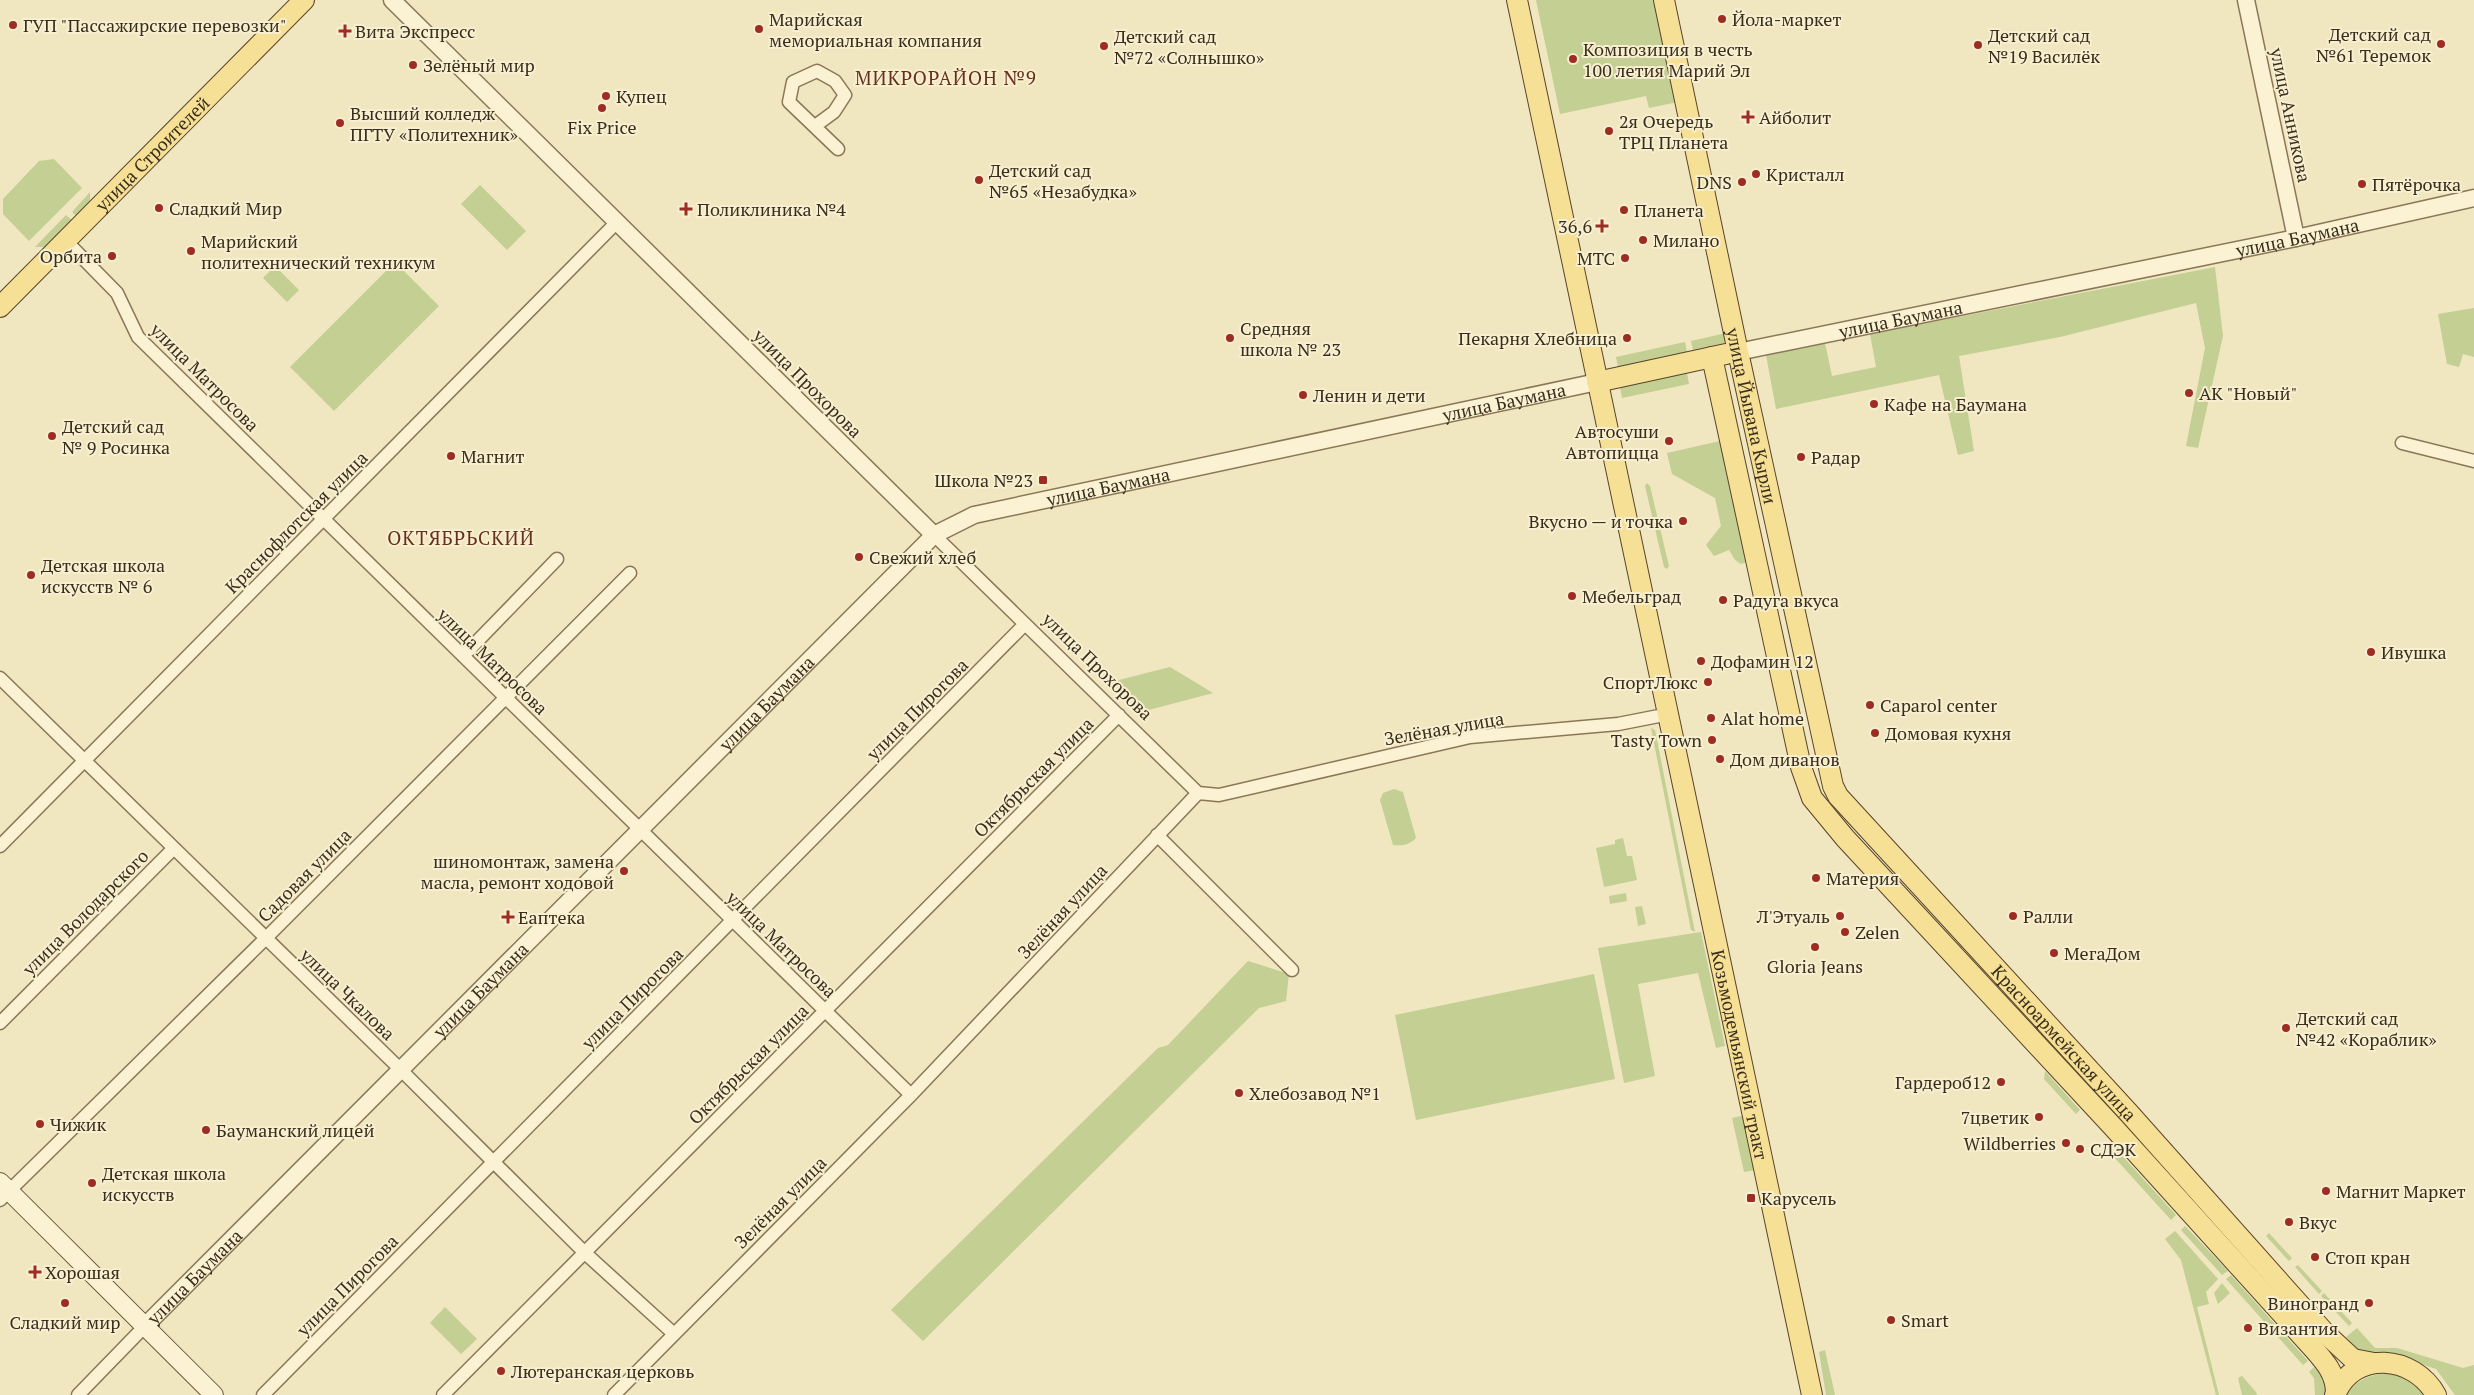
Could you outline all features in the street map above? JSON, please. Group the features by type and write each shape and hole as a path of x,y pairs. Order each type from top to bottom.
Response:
{"main road":[{"name":"улица Строителей","path":"0,307 304,0"},
{"path":"1517,0 1669,714"},
{"name":"улица Йывана Кырли","path":"1664,0 1830,777 1838,796 1862,822"},
{"name":"улица Баумана","path":"1597,382 1738,352"},
{"name":"улица Йывана Кырли","path":"1712,357 1805,783 1821,812 1845,838"},
{"path":"1756,556 1781,550"},
{"name":"Козьмодемьянский тракт","path":"1669,714 1812,1395"},
{"path":"1845,838 1862,822"},
{"name":"Красноармейская улица","path":"1862,822 2059,1036 2326,1334 2353,1359 2374,1363 2395,1363 2410,1368 2423,1377 2436,1395"},
{"name":"Красноармейская улица","path":"1845,838 2114,1128 2324,1360 2336,1380 2336,1393"},
{"path":"1999,1006 2016,991"},
{"path":"2042,1052 2059,1036"},
{"path":"3,1191 145,1326 214,1395"},
{"path":"2336,1393 2352,1373 2374,1363"}],"street":[{"name":"улица Прохорова","path":"392,0 934,535 1198,792"},
{"name":"улица Анникова","path":"2246,0 2296,238"},
{"path":"815,126 834,112 845,95 835,81 817,72 793,82 789,102 838,149"},
{"name":"улица Баумана","path":"1738,352 2296,238 2474,198"},
{"name":"Краснофлотская улица","path":"0,846 617,222"},
{"name":"улица Матросова","path":"66,241 117,293 138,337 911,1095"},
{"name":"улица Баумана","path":"78,1395 400,1069 934,535 974,515 1597,382"},
{"path":"2402,443 2474,461"},
{"path":"463,656 558,559"},
{"name":"Садовая улица","path":"3,1191 266,938 630,573"},
{"name":"улица Пирогова","path":"263,1395 1025,624"},
{"name":"улица Чкалова","path":"0,678 400,1069 585,1254 673,1334"},
{"name":"Зелёная улица","path":"614,1395 911,1095 1198,792 1218,795 1470,737 1618,724 1669,714"},
{"name":"Октябрьская улица","path":"443,1395 1119,715"},
{"path":"1157,835 1292,970"},
{"name":"улица Володарского","path":"0,1023 174,848"}],"green space":[{"path":"1536,0 1656,0 1678,102 1649,108 1646,96 1560,114"},
{"path":"54,159 82,188 29,241 3,214 3,199 39,161"},
{"path":"480,185 526,231 507,250 461,204"},
{"path":"90,192 90,202 77,217 72,212"},
{"path":"66,215 74,222 49,247 35,247"},
{"path":"395,262 439,306 334,411 290,367"},
{"path":"275,266 299,290 287,302 263,278"},
{"path":"2215,267 2223,336 2198,448 2186,446 2205,348 2196,303 2060,337 1959,356 1974,451 1958,455 1939,375 1776,409 1766,355 1825,343 1832,376 1876,367 1870,334"},
{"path":"2474,308 2474,357 2463,354 2459,367 2447,364 2438,314"},
{"path":"1726,333 1725,343 1693,350 1691,341"},
{"path":"1685,342 1687,352 1618,367 1616,357"},
{"path":"1687,373 1689,384 1622,398 1620,387"},
{"path":"1720,441 1727,448 1747,562 1741,564 1735,560 1729,550 1714,556 1706,545 1721,526 1715,498 1672,474 1667,453"},
{"path":"1647,483 1650,486 1669,566 1667,569 1664,567 1645,486"},
{"path":"1170,667 1213,693 1145,711 1111,682"},
{"path":"1651,728 1655,730 1695,932 1691,930"},
{"path":"1394,789 1403,792 1416,838 1408,844 1393,845 1380,800 1383,793"},
{"path":"1623,838 1627,856 1632,856 1637,880 1604,887 1596,848 1615,844 1615,840"},
{"path":"1626,893 1627,901 1610,904 1609,896"},
{"path":"1642,906 1646,924 1638,926 1635,907"},
{"path":"1701,932 1725,1046 1716,1048 1698,973 1638,984 1655,1076 1624,1083 1598,948"},
{"path":"1248,961 1289,974 1286,1001 1259,1008 923,1341 891,1310 1158,1048 1168,1045"},
{"path":"1594,974 1615,1079 1416,1120 1395,1015"},
{"path":"2045,1071 2080,1110 2076,1114 2044,1079"},
{"path":"1745,1115 1756,1170 1744,1172 1732,1118"},
{"path":"2118,1151 2176,1215 2171,1220 2113,1156"},
{"path":"2185,1226 2228,1271 2222,1275 2181,1230"},
{"path":"2175,1231 2218,1279 2206,1292 2209,1304 2197,1307 2219,1395 2216,1395 2181,1260 2165,1239"},
{"path":"2269,1233 2292,1258 2289,1261 2266,1236"},
{"path":"2298,1265 2322,1291 2319,1294 2295,1267"},
{"path":"2231,1275 2308,1361 2303,1365 2226,1279"},
{"path":"2222,1283 2230,1293 2218,1304 2214,1293"},
{"path":"2324,1293 2352,1323 2349,1326 2321,1296"},
{"path":"445,1307 477,1339 461,1354 430,1323"},
{"path":"2357,1328 2375,1348 2397,1348 2463,1368 2474,1365 2474,1395 2455,1395 2436,1369 2414,1362 2360,1353 2346,1337"},
{"path":"1825,1350 1835,1395 1826,1395 1819,1352"},
{"path":"2314,1367 2325,1381 2329,1395 2315,1395 2314,1378 2309,1372"},
{"path":"2383,1373 2396,1375 2406,1380 2425,1395 2345,1395 2362,1380"},
{"path":"2242,1376 2257,1395 2242,1395 2238,1378"}],"place":[{"name":"Йола-маркет","path":"1722,19"},
{"name":"ГУП \"Пассажирские перевозки\"","path":"13,25"},
{"name":"Марийская мемориальная компания","path":"759,29"},
{"name":"Вита Экспресс","path":"345,31"},
{"name":"Детский сад №61 Теремок","path":"2441,44"},
{"name":"Детский сад №19 Василёк","path":"1978,45"},
{"name":"Детский сад №72 «Солнышко»","path":"1104,46"},
{"name":"Композиция в честь 100 летия Марий Эл","path":"1573,59"},
{"name":"Зелёный мир","path":"413,65"},
{"name":"Купец","path":"606,96"},
{"name":"Fix Price","path":"602,108"},
{"name":"Айболит","path":"1748,117"},
{"name":"Высший колледж ПГТУ «Политехник»","path":"340,123"},
{"name":"2я Очередь ТРЦ Планета","path":"1609,131"},
{"name":"Кристалл","path":"1756,174"},
{"name":"Детский сад №65 «Незабудка»","path":"979,180"},
{"name":"DNS","path":"1742,182"},
{"name":"Пятёрочка","path":"2362,184"},
{"name":"Сладкий Мир","path":"159,208"},
{"name":"Поликлиника №4","path":"686,209"},
{"name":"Планета","path":"1624,210"},
{"name":"36,6","path":"1602,226"},
{"name":"Милано","path":"1643,240"},
{"name":"Марийский политехнический техникум","path":"191,251"},
{"name":"Орбита","path":"112,256"},
{"name":"МТС","path":"1625,258"},
{"name":"Средняя школа № 23","path":"1230,338"},
{"name":"Пекарня Хлебница","path":"1627,338"},
{"name":"АК \"Новый\"","path":"2189,393"},
{"name":"Ленин и дети","path":"1303,395"},
{"name":"Кафе на Баумана","path":"1874,404"},
{"name":"Детский сад № 9 Росинка","path":"52,436"},
{"name":"Автосуши Автопицца","path":"1669,441"},
{"name":"Магнит","path":"451,456"},
{"name":"Радар","path":"1801,457"},
{"name":"Школа №23","path":"1043,480"},
{"name":"Вкусно — и точка","path":"1683,521"},
{"name":"Свежий хлеб","path":"859,557"},
{"name":"Детская школа искусств № 6","path":"31,575"},
{"name":"Мебельград","path":"1572,596"},
{"name":"Радуга вкуса","path":"1723,600"},
{"name":"Ивушка","path":"2371,652"},
{"name":"Дофамин 12","path":"1701,661"},
{"name":"СпортЛюкс","path":"1708,682"},
{"name":"Caparol center","path":"1870,705"},
{"name":"Alat home","path":"1711,718"},
{"name":"Домовая кухня","path":"1875,733"},
{"name":"Tasty Town","path":"1712,740"},
{"name":"Дом диванов","path":"1720,759"},
{"name":"шиномонтаж, замена масла, ремонт ходовой","path":"624,871"},
{"name":"Материя","path":"1816,878"},
{"name":"Л'Этуаль","path":"1840,916"},
{"name":"Ралли","path":"2013,916"},
{"name":"Еаптека","path":"508,917"},
{"name":"Zelen","path":"1845,932"},
{"name":"Gloria Jeans","path":"1815,947"},
{"name":"МегаДом","path":"2054,953"},
{"name":"Детский сад №42 «Кораблик»","path":"2286,1028"},
{"name":"Гардероб12","path":"2001,1082"},
{"name":"Хлебозавод №1","path":"1239,1093"},
{"name":"7цветик","path":"2039,1117"},
{"name":"Чижик","path":"40,1124"},
{"name":"Бауманский лицей","path":"206,1130"},
{"name":"Wildberries","path":"2066,1143"},
{"name":"СДЭК","path":"2080,1149"},
{"name":"Детская школа искусств","path":"92,1183"},
{"name":"Магнит Маркет","path":"2326,1191"},
{"name":"Карусель","path":"1751,1198"},
{"name":"Вкус","path":"2289,1222"},
{"name":"Стоп кран","path":"2315,1257"},
{"name":"Хорошая","path":"35,1272"},
{"name":"Сладкий мир","path":"65,1303"},
{"name":"Виногранд","path":"2369,1303"},
{"name":"Smart","path":"1891,1320"},
{"name":"Византия","path":"2248,1328"},
{"name":"Лютеранская церковь","path":"501,1371"}],"district":[{"name":"МИКРОРАЙОН №9","path":"946,77"},
{"name":"ОКТЯБРЬСКИЙ","path":"461,537"}]}
